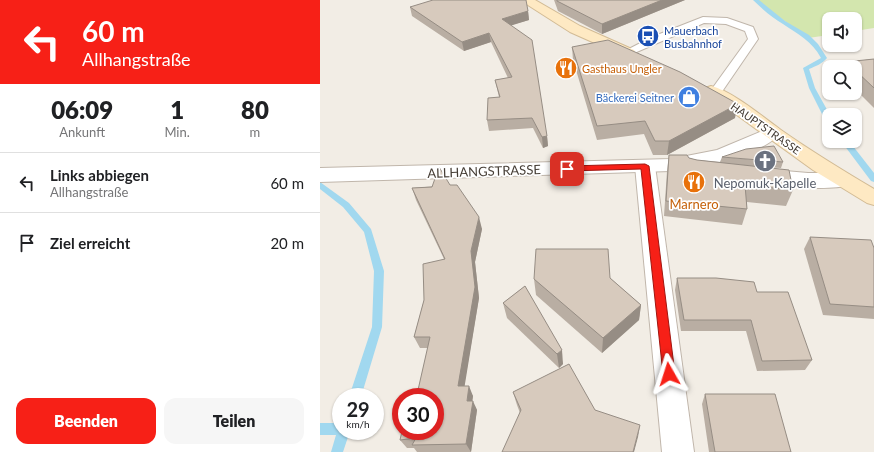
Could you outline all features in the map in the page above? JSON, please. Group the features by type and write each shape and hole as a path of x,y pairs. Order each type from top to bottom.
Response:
{"main road":[{"path":"526,0 575,29 645,59"},
{"name":"HAUPTSTRASSE","path":"699,84 715,93 843,180 874,198"}],"street":[{"name":"ALLHANGSTRASSE","path":"671,166 705,161 744,149 772,132"},
{"path":"645,166 678,452"},
{"name":"ALLHANGSTRASSE","path":"320,176 671,166 808,180 843,180"}],"lane":[{"path":"628,52 703,20 727,21 749,29 753,39 715,93"}],"green space":[{"path":"756,0 874,0 874,28 862,30 862,12 822,12 822,36 808,38"}],"building":[{"path":"433,0 526,0 528,11 502,19 532,40 547,136 542,137 532,118 487,120 488,98 500,97 495,80 512,77 489,33 462,42 410,7"},
{"path":"557,0 662,0 602,24"},
{"path":"608,40 680,72 738,104 669,141 655,141 645,121 597,126 572,47"},
{"path":"874,59 874,88 862,77 862,60"},
{"path":"774,146 783,162 722,157 746,149"},
{"path":"669,155 687,155 689,158 697,160 789,170 793,190 745,185 747,209 666,201"},
{"path":"439,167 450,185 457,185 479,217 471,251 475,287 458,386 469,386 467,401 473,401 466,444 412,445 415,440 444,440 444,388 418,388 430,337 414,337 424,300 423,264 445,259 412,188 432,187"},
{"path":"810,237 871,240 874,248 874,307 830,304"},
{"path":"536,249 608,249 610,278 641,305 603,338 534,279"},
{"path":"677,278 716,278 754,282 757,292 788,292 812,360 762,361 751,320 684,320"},
{"path":"525,286 562,350 557,354 503,303"},
{"path":"569,364 595,410 640,425 633,452 502,452 521,410 513,392"},
{"path":"705,394 775,394 791,452 715,452"}],"waterway":[{"path":"756,0 783,22 806,37 816,45 820,51 824,58 818,63 806,68 812,88 823,108"},
{"path":"850,148 874,179"},
{"path":"320,185 346,205 368,231 379,271 377,327 358,388"},
{"path":"320,429 332,429"},
{"path":"337,452 341,440"}],"place":[{"name":"Mauerbach Busbahnhof","path":"648,36"},
{"name":"Gasthaus Ungler","path":"566,68"},
{"name":"Bäckerei Seitner","path":"689,97"},
{"name":"Nepomuk-Kapelle","path":"765,161"},
{"name":"Marnero","path":"694,182"}],"route":[{"path":"567,169 645,166 669,374"}]}
